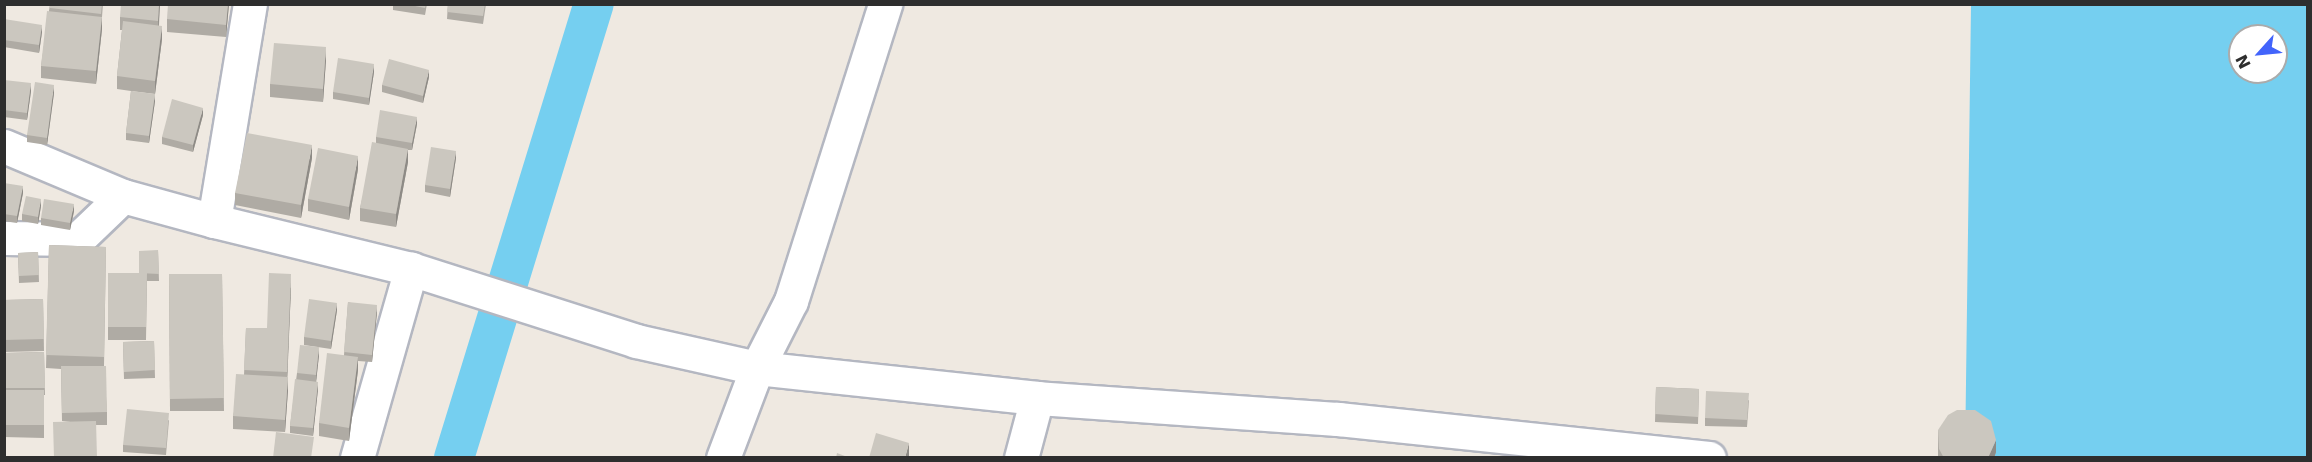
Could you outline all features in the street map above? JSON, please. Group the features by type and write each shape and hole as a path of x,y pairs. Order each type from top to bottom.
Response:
{"street":[{"path":"214,221 250,4"},
{"path":"723,458 757,368 791,301 885,4"},
{"path":"4,146 123,196 214,221 411,269 636,341 757,368 1037,398 1338,419 1709,458"},
{"path":"4,238 78,239 123,196"},
{"path":"357,458 411,269"},
{"path":"1021,458 1037,398"}],"water":[{"path":"1971,5 2307,5 2307,457 1965,458"}],"building":[{"path":"50,4 102,4 101,14 50,8"},
{"path":"121,4 159,4 158,21 120,17"},
{"path":"168,4 228,4 226,25 167,19"},
{"path":"405,4 426,4 425,8"},
{"path":"448,4 485,4 483,16 447,12"},
{"path":"47,11 102,17 96,71 41,66"},
{"path":"4,19 42,25 39,45 4,40"},
{"path":"123,21 162,26 155,81 117,76"},
{"path":"274,43 326,47 323,89 270,84"},
{"path":"338,58 374,64 369,98 333,92"},
{"path":"389,59 429,70 423,96 382,85"},
{"path":"4,80 31,83 27,113 4,110"},
{"path":"35,82 54,85 47,138 27,135"},
{"path":"131,91 155,94 149,136 126,133"},
{"path":"172,99 203,108 193,145 162,137"},
{"path":"380,110 417,117 412,143 376,137"},
{"path":"247,133 312,145 301,205 235,193"},
{"path":"372,142 408,149 396,214 360,208"},
{"path":"431,147 456,151 450,189 425,185"},
{"path":"318,148 358,156 349,207 308,199"},
{"path":"4,183 23,186 17,216 4,214"},
{"path":"26,196 41,199 38,217 22,214"},
{"path":"44,199 74,204 70,223 41,218"},
{"path":"49,245 106,247 104,357 46,355"},
{"path":"158,250 159,274 139,273 139,251"},
{"path":"38,252 39,275 19,276 18,253"},
{"path":"108,273 147,273 146,327 108,327"},
{"path":"269,273 291,274 287,372 244,370 246,328 267,328"},
{"path":"169,274 222,274 224,398 170,399"},
{"path":"43,299 44,339 4,340 4,300"},
{"path":"309,299 337,303 331,341 304,337"},
{"path":"348,302 377,305 372,355 344,352"},
{"path":"154,341 155,370 124,372 123,342"},
{"path":"300,345 319,347 316,375 297,373"},
{"path":"44,352 45,388 4,388 4,353"},
{"path":"327,353 358,357 349,428 319,423"},
{"path":"61,366 106,366 107,412 62,413"},
{"path":"236,374 288,377 285,420 233,416"},
{"path":"295,379 318,382 313,428 290,426"},
{"path":"1656,387 1699,389 1698,417 1655,414"},
{"path":"4,390 44,390 44,425 4,425"},
{"path":"1706,391 1749,393 1747,420 1705,418"},
{"path":"127,409 169,413 166,448 123,445"},
{"path":"1957,410 1975,410 1991,421 1996,440 1988,458 1944,458 1939,449 1938,430 1948,415"},
{"path":"96,421 97,458 54,458 53,422"},
{"path":"276,432 314,437 311,458 273,458"},
{"path":"876,433 909,443 905,458 869,458"},
{"path":"837,453 850,458 836,458"}],"waterway":[{"path":"454,458 594,4"}]}
